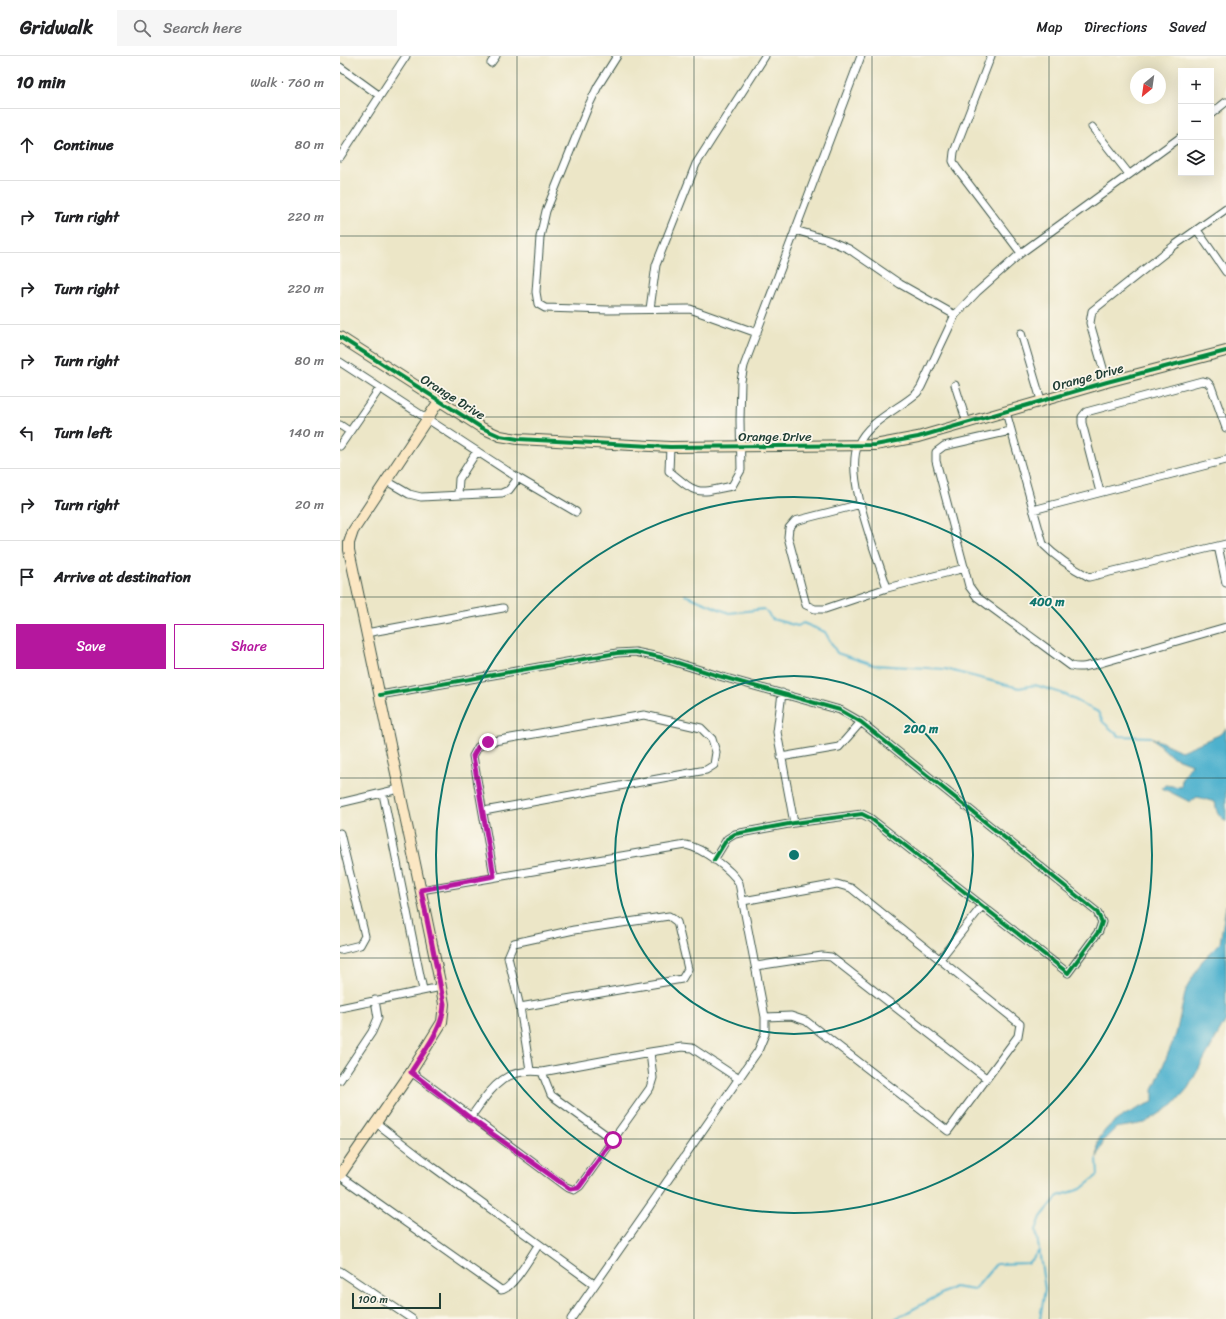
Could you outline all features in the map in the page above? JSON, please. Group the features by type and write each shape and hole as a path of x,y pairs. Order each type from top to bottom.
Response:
{"street":[{"path":"340,157 406,56"},
{"path":"491,63 496,56"},
{"path":"617,56 598,86 588,107 546,211 540,237 536,292 538,304 545,308 696,310 757,333"},
{"path":"650,309 656,265 696,164 765,56"},
{"path":"670,447 668,471 689,488 702,493 732,486 741,470 741,381 744,366 861,56"},
{"path":"991,56 954,152 953,161 1021,253"},
{"path":"340,67 380,96"},
{"path":"1214,112 1226,102"},
{"path":"1092,127 1129,174"},
{"path":"887,588 860,504 854,470 858,445 874,425 910,399 921,387 955,315 976,292 1021,253 1178,139"},
{"path":"1107,382 1090,322 1092,310 1226,209"},
{"path":"795,230 828,240 849,249 900,284 955,315"},
{"path":"1197,230 1226,272"},
{"path":"1021,333 1041,400"},
{"name":"Orange Drive","path":"340,337 482,428 500,436 518,439 670,447 858,445 903,440 1006,412 1041,400 1226,351"},
{"path":"340,362 518,478 576,512"},
{"path":"1100,492 1082,423 1082,416 1086,412 1202,381 1207,382 1212,386 1226,428"},
{"path":"955,385 967,423"},
{"path":"340,446 380,388"},
{"path":"439,401 385,480 354,531 349,543 350,555 366,633 441,987 444,1004 442,1022 411,1072 375,1122 340,1176 500,1290 504,1290 511,1284 539,1244"},
{"path":"1006,412 1010,431 1043,544 1054,556 1089,576 1222,545 1226,582"},
{"path":"340,425 349,431"},
{"path":"1010,431 944,446 936,452 936,461 969,586 977,597 1071,666 1077,667 1104,662 1226,627"},
{"path":"458,494 459,479 477,451"},
{"path":"1033,510 1226,460"},
{"path":"385,480 417,496 502,493 509,490 518,478"},
{"path":"860,504 795,521 789,528 788,537 806,605 815,609 825,609 887,588 965,568"},
{"path":"366,633 503,608"},
{"path":"380,695 626,652 659,657 719,676 840,710 861,722 1097,912 1102,922 1099,931 1068,973 866,815 851,814 794,823 731,836 714,860"},
{"path":"782,693 776,728 794,823"},
{"path":"484,811 706,770 714,765 716,752 712,739 701,728 644,715 488,742 478,747 473,756 484,811 494,876"},
{"path":"781,757 838,747 861,722"},
{"path":"340,803 399,789"},
{"path":"383,794 423,990"},
{"path":"340,833 343,858 365,936 360,945 340,950"},
{"path":"421,890 494,876 681,845 697,848 714,860 737,880 743,900 765,1017 765,1034 762,1044 571,1319"},
{"path":"743,900 837,884 851,888 1020,1024 1018,1036 948,1131 806,1021 791,1016 765,1017"},
{"path":"940,959 982,906"},
{"path":"520,1007 682,979 688,969 678,922 669,916 574,930 514,943 508,957 520,1007 530,1070"},
{"path":"756,966 822,956 831,957 986,1078"},
{"path":"340,1008 441,987"},
{"path":"340,1080 372,1032 378,1018 376,1000"},
{"path":"470,1118 502,1078 530,1070 542,1072 682,1047 692,1048 739,1079"},
{"path":"411,1072 470,1118 570,1189 578,1188 580,1186 650,1088 653,1078 650,1052"},
{"path":"542,1072 551,1095 613,1140"},
{"path":"375,1122 433,1167 594,1284"},
{"path":"340,1271 412,1319"}],"water":[{"path":"1226,729 1226,822 1217,812 1215,802 1197,797 1190,802 1162,788 1165,785 1181,787 1182,778 1192,764 1171,756 1151,737 1181,751 1219,735"},
{"path":"1226,905 1226,1020 1188,1088 1173,1105 1145,1123 1116,1128 1104,1140 1097,1158 1098,1142 1107,1128 1121,1117 1153,1102 1153,1090 1176,1034 1186,989 1202,961 1220,943"}],"waterway":[{"path":"685,595 729,613 764,609 772,619 798,626 803,623 825,632 837,653 873,665 945,669 1019,688 1035,685 1064,694 1098,712 1103,722 1119,736 1151,737"},
{"path":"1040,1319 1045,1289 1036,1230 1041,1217 1058,1196 1081,1189 1098,1175 1097,1158"},
{"path":"895,1319 954,1287 974,1290 996,1264 1028,1263 1039,1251"}],"cycle path":[{"path":"340,337 482,428 500,436 518,439 670,447 875,445 918,437 1107,382 1226,351"},
{"path":"380,695 617,653 635,652 659,657 719,676 840,710 861,722 1097,912 1102,922 1099,931 1068,973 870,818 862,814 794,823 735,834 727,839 714,860"}],"route":[{"path":"488,742 478,747 473,756 484,811 494,876 421,890 444,1004 442,1022 411,1072 470,1118 570,1189 574,1190 580,1186 613,1140"}]}
